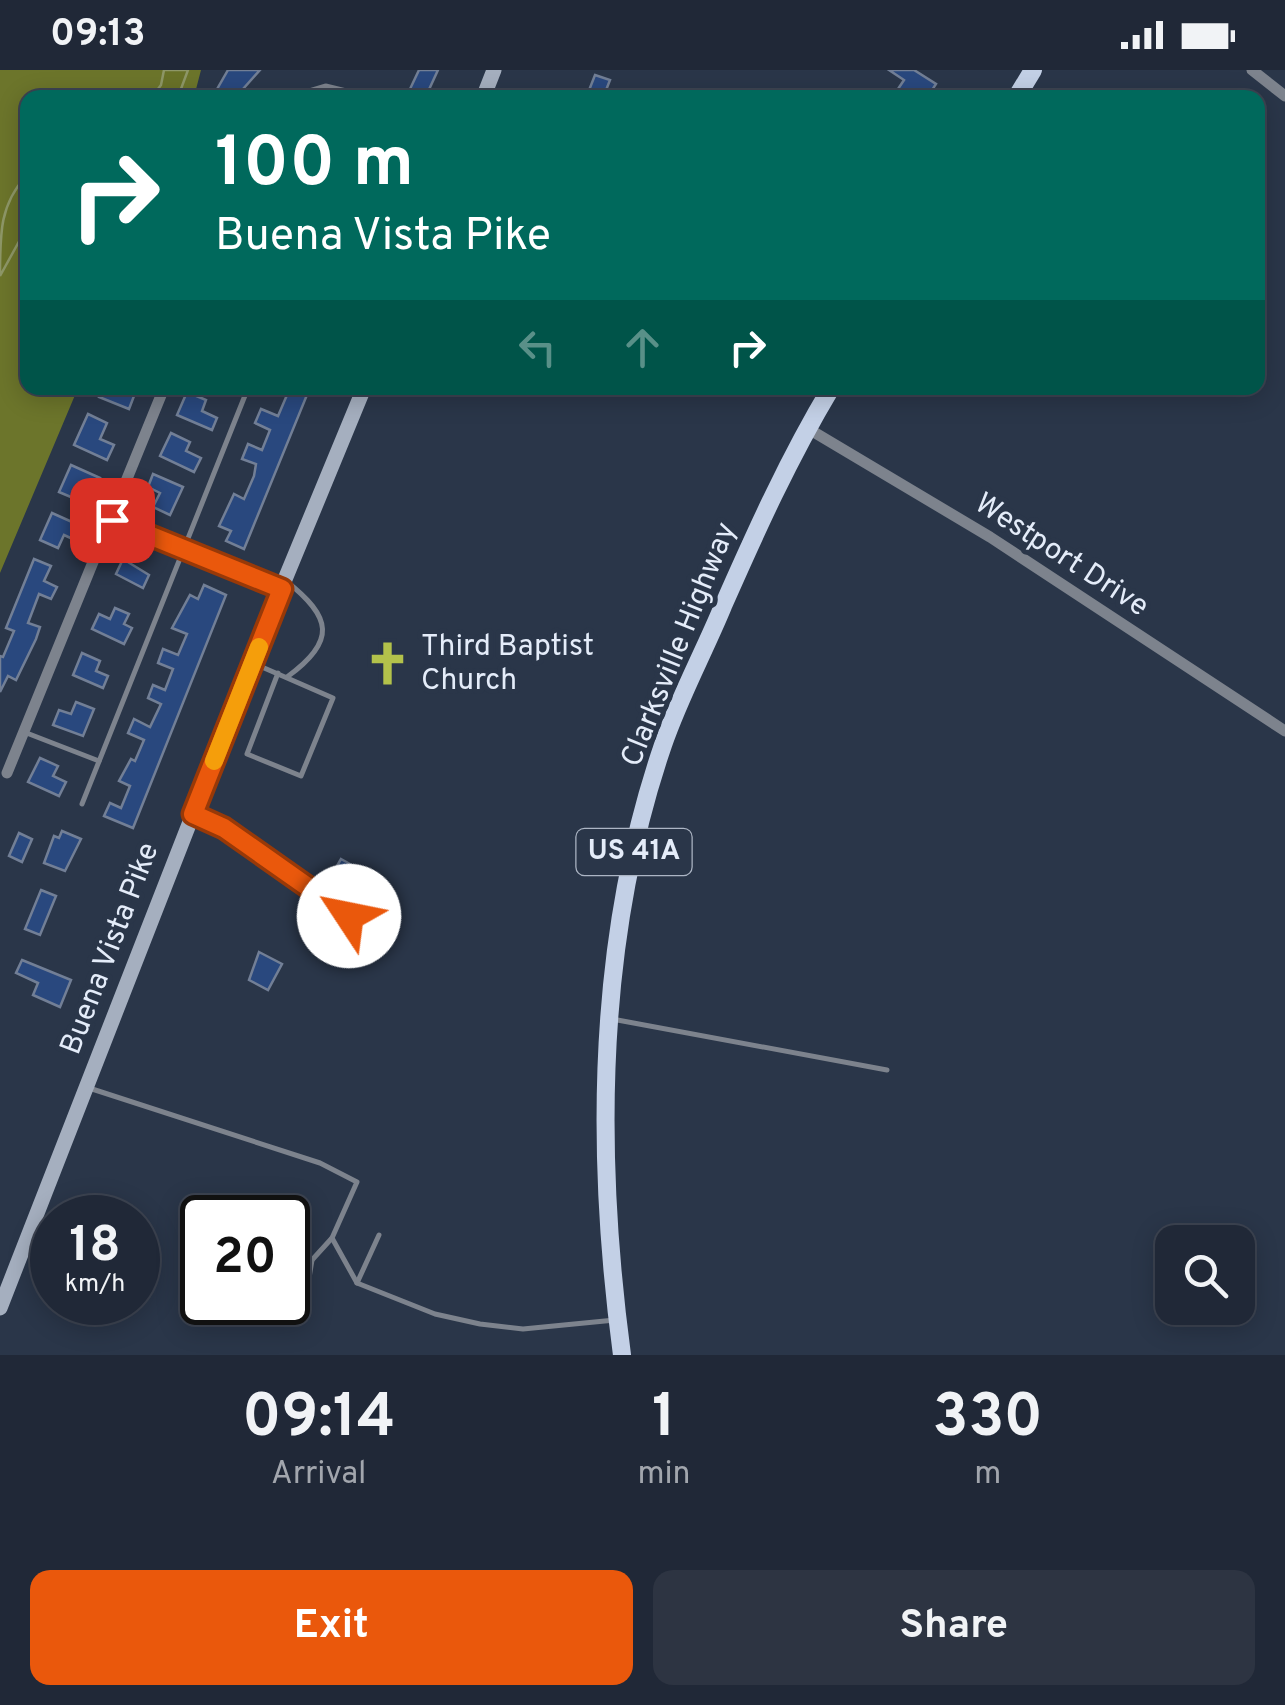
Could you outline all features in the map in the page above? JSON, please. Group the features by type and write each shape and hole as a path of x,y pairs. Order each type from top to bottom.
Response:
{"main road":[{"name":"Buena Vista Pike","path":"0,1308 361,395"},
{"name":"Clarksville Highway","path":"622,1355 610,1261 604,1110 609,1018 629,871 663,744 763,512 827,395"}],"street":[{"path":"1252,70 1285,96"},
{"path":"7,773 161,395"},
{"name":"Westport Drive","path":"807,428 990,537 1285,731"},
{"path":"112,520 283,585"}],"lane":[{"path":"82,804 245,395"},
{"path":"283,585 316,608 324,631 319,648 287,678"},
{"path":"253,662 333,698 301,776 247,754 278,674"},
{"path":"24,732 100,761"},
{"path":"193,814 224,828 349,916"},
{"path":"609,1018 887,1070"},
{"path":"86,1087 320,1164 357,1182 332,1238 312,1260 310,1272"},
{"path":"357,1284 378,1235"},
{"path":"332,1238 357,1284 435,1314 524,1329 618,1320"}],"shaded area":[{"path":"0,70 201,70 196,90 20,90 20,395 75,395 0,573"},
{"path":"164,70 188,70 181,90 157,90"},
{"path":"20,184 20,240 0,276 3,220"}],"building":[{"path":"228,70 260,70 242,90 217,90"},
{"path":"419,70 438,70 429,90 410,89"},
{"path":"889,70 914,70 936,84 932,90 897,90 904,80"},
{"path":"595,75 610,80 606,90 589,90"},
{"path":"100,395 134,396 129,409"},
{"path":"186,395 194,395 206,400 202,411 217,418 212,430 177,415"},
{"path":"287,395 307,395 244,549 226,541 231,531 219,526 234,494 244,499 254,476 256,464 242,459 248,444 262,450 270,430 255,423 261,409 278,416"},
{"path":"88,414 107,423 100,439 114,445 107,460 74,445"},
{"path":"171,433 190,442 186,451 201,458 194,472 160,456"},
{"path":"71,465 100,478 94,492 83,487 78,500 59,492"},
{"path":"153,474 183,487 170,515 153,507 160,493 148,487"},
{"path":"52,513 81,526 75,540 64,535 58,548 40,540"},
{"path":"34,559 51,566 44,581 57,587 51,599 39,594 28,623 40,627 36,639 16,680 8,676 0,692 0,656 3,657 14,631 6,628"},
{"path":"123,559 149,575 143,588 116,574"},
{"path":"204,585 226,595 133,828 104,816 110,803 121,808 130,786 119,781 131,759 135,761 144,740 128,733 134,719 150,727 161,704 148,698 153,685 165,690 173,669 158,663 163,649 178,655 187,634 172,628 190,595 198,599"},
{"path":"115,608 129,614 124,624 132,628 124,644 92,629 99,614 110,619"},
{"path":"82,653 100,661 96,671 108,676 103,688 73,675"},
{"path":"76,702 94,709 83,736 53,725 59,710 71,714"},
{"path":"40,758 58,766 53,776 66,782 59,796 28,782"},
{"path":"62,831 81,839 65,871 44,863 54,836 59,838"},
{"path":"19,833 32,839 22,862 9,856"},
{"path":"341,859 368,874 350,909 323,890"},
{"path":"41,890 56,896 40,935 25,929"},
{"path":"259,952 282,964 268,990 249,980"},
{"path":"22,960 71,980 60,1007 33,995 38,983 16,973"}],"slow traffic":[{"path":"214,761 259,647"}],"place":[{"name":"Third Baptist Church","path":"388,664"}],"route":[{"path":"112,520 282,589 193,814 224,828 349,916"}]}
